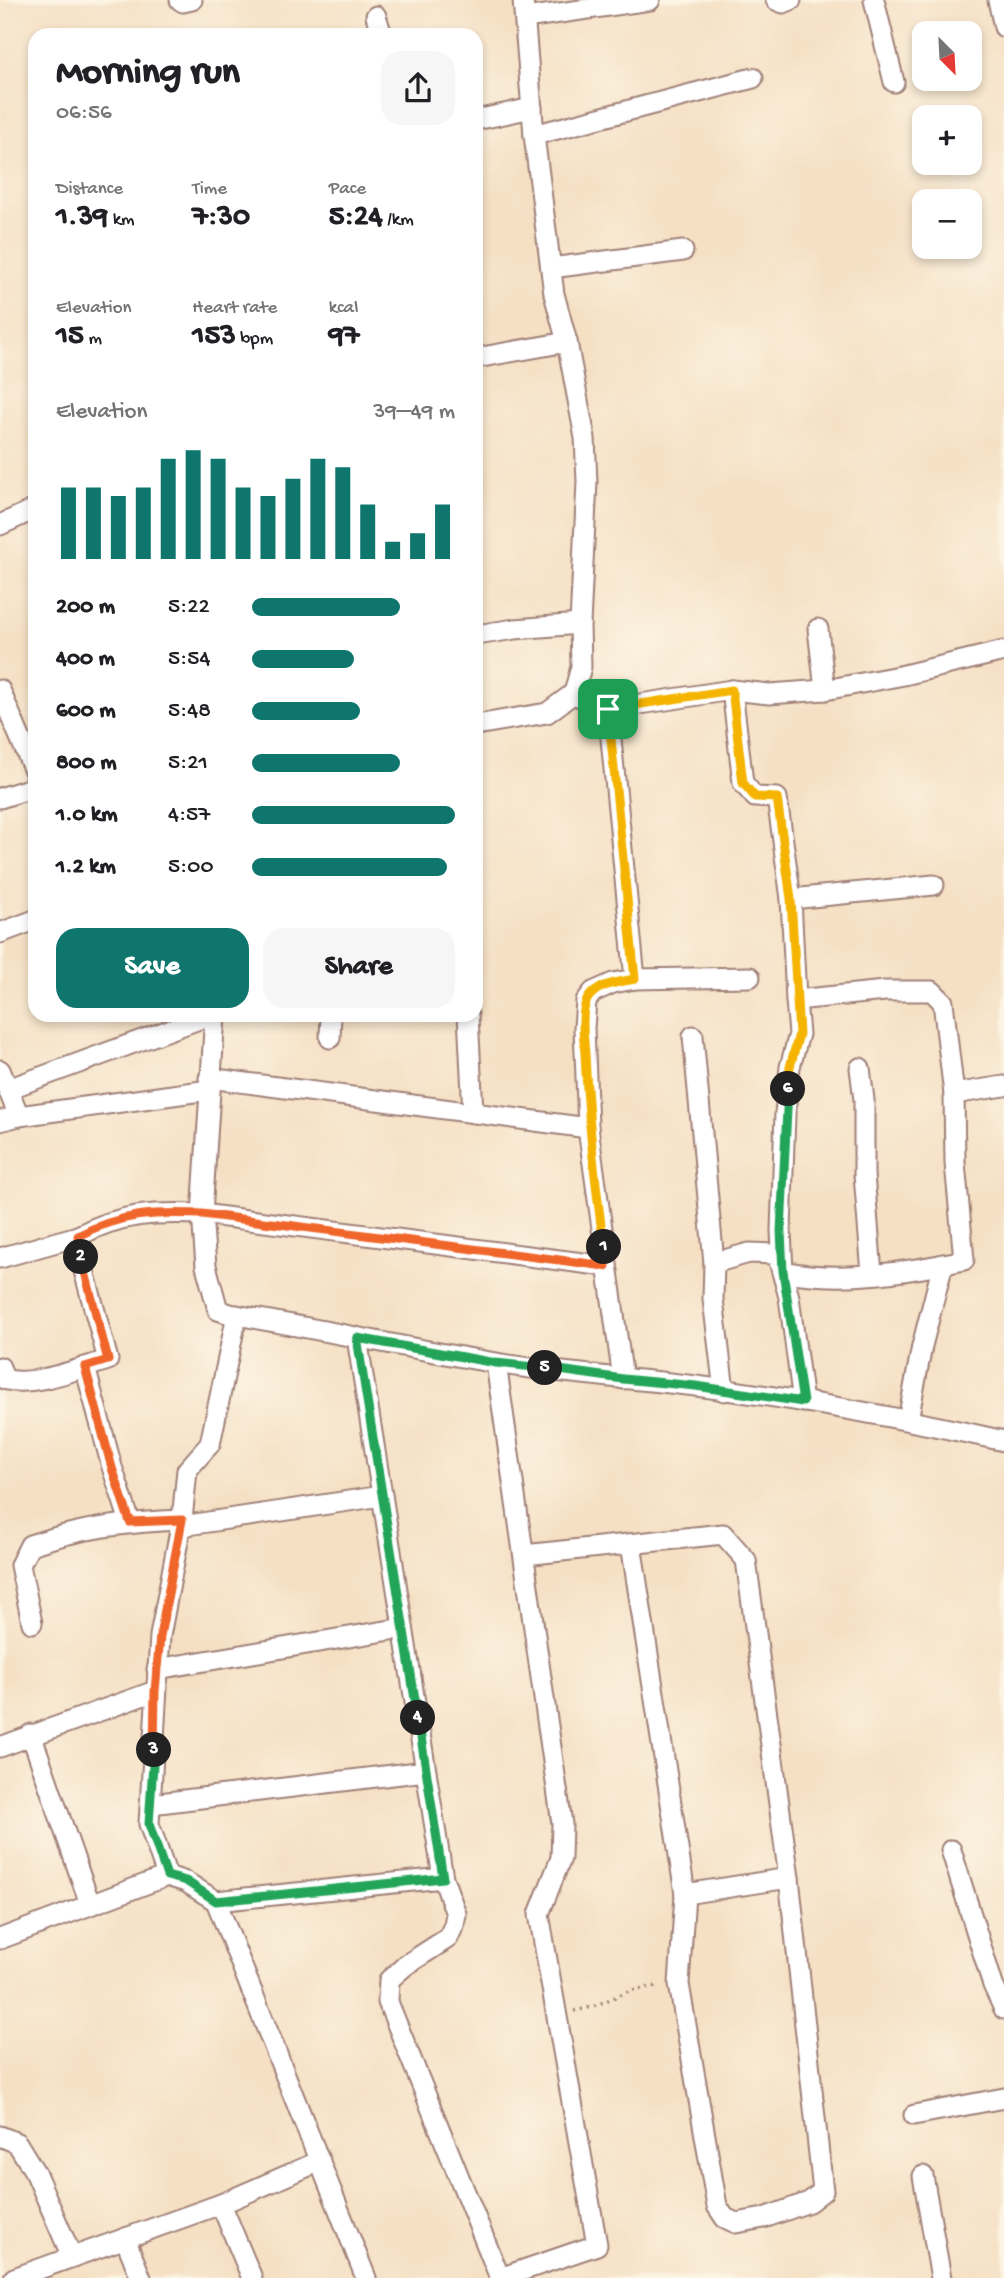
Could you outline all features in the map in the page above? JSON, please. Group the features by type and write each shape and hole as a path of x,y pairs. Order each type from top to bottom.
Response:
{"street":[{"path":"180,0 192,0"},
{"path":"483,724 547,713 574,693 581,667 580,624 587,482 585,438 554,294 534,135 524,9 650,0"},
{"path":"776,0 791,0"},
{"path":"874,0 894,82"},
{"path":"998,0 1004,27"},
{"path":"376,16 380,28"},
{"path":"534,135 753,78"},
{"path":"483,118 532,108"},
{"path":"551,268 682,251"},
{"path":"483,357 566,342"},
{"path":"0,524 28,512"},
{"path":"483,634 580,624"},
{"path":"818,629 825,691"},
{"path":"574,693 601,710 732,690 769,694 825,691 1004,651"},
{"path":"0,690 28,741"},
{"path":"732,690 743,783 755,797 777,798 791,899 799,1034 790,1067 785,1113 781,1231 783,1271 803,1402"},
{"path":"608,709 635,979"},
{"path":"0,798 28,789"},
{"path":"791,899 934,885"},
{"path":"0,933 28,923"},
{"path":"623,1379 614,1298 606,1266 588,1128 583,1028 586,1001 593,992 613,983 635,979 750,977"},
{"path":"783,1271 806,1276 872,1274 924,1269 964,1260 955,1163 954,1094 943,1002 932,991 885,991 796,1000"},
{"path":"8,1089 193,1022"},
{"path":"212,1022 202,1214 206,1266 218,1310 496,1363 803,1402 908,1420 1004,1441"},
{"path":"330,1038 331,1022"},
{"path":"468,1022 473,1113"},
{"path":"693,1036 714,1263 713,1299 724,1391"},
{"path":"860,1068 864,1100 864,1174 872,1274"},
{"path":"0,1070 8,1089 9,1119 209,1084 588,1128"},
{"path":"954,1094 1004,1086"},
{"path":"0,1258 78,1236 99,1225 158,1212 202,1214 606,1266"},
{"path":"0,1367 4,1379 14,1382 34,1380 108,1360 83,1267 78,1236"},
{"path":"714,1263 749,1253 778,1254 783,1271"},
{"path":"908,1420 922,1346 943,1264"},
{"path":"167,1876 149,1824 160,1636 181,1523 187,1469 210,1444 237,1315"},
{"path":"357,1338 443,1878 456,1914 448,1938 405,1965 389,1980 388,2002 500,2278 597,2245 539,1914 561,1858 562,1824 496,1363"},
{"path":"85,1367 112,1468 130,1522"},
{"path":"32,1623 20,1565 30,1545 53,1537 130,1522 181,1523 383,1496"},
{"path":"524,1555 723,1534 746,1560 789,1878 823,2191 809,2202 764,2218 736,2223 725,2218 717,2206 680,1984 685,1894 631,1544"},
{"path":"157,1669 403,1628"},
{"path":"0,1747 155,1691"},
{"path":"31,1734 90,1904"},
{"path":"151,1804 426,1771"},
{"path":"951,1850 993,1985 1004,2009"},
{"path":"0,1939 167,1876 186,1881 216,1901 366,2278"},
{"path":"216,1901 443,1878"},
{"path":"685,1894 789,1878"},
{"path":"914,2115 1004,2098"},
{"path":"0,2136 17,2143 36,2174 72,2257"},
{"path":"14,2278 221,2204 320,2161"},
{"path":"923,2176 941,2278"},
{"path":"221,2204 252,2278"},
{"path":"125,2238 141,2278"}],"path":[{"path":"556,2016 592,2007 631,1990 680,1984"}],"route":[{"path":"732,690 743,783 755,797 777,798 791,899 799,1034 790,1067 785,1113 781,1231 783,1271 803,1402 696,1386 496,1363 357,1338 443,1878 216,1901 186,1881 167,1876 149,1824 160,1636 182,1520 130,1522 112,1468 85,1367 108,1360 83,1267 78,1236 99,1225 124,1218 158,1212 202,1214 606,1266 588,1128 583,1028 586,1001 593,992 613,983 635,979 608,709 732,690"}]}
